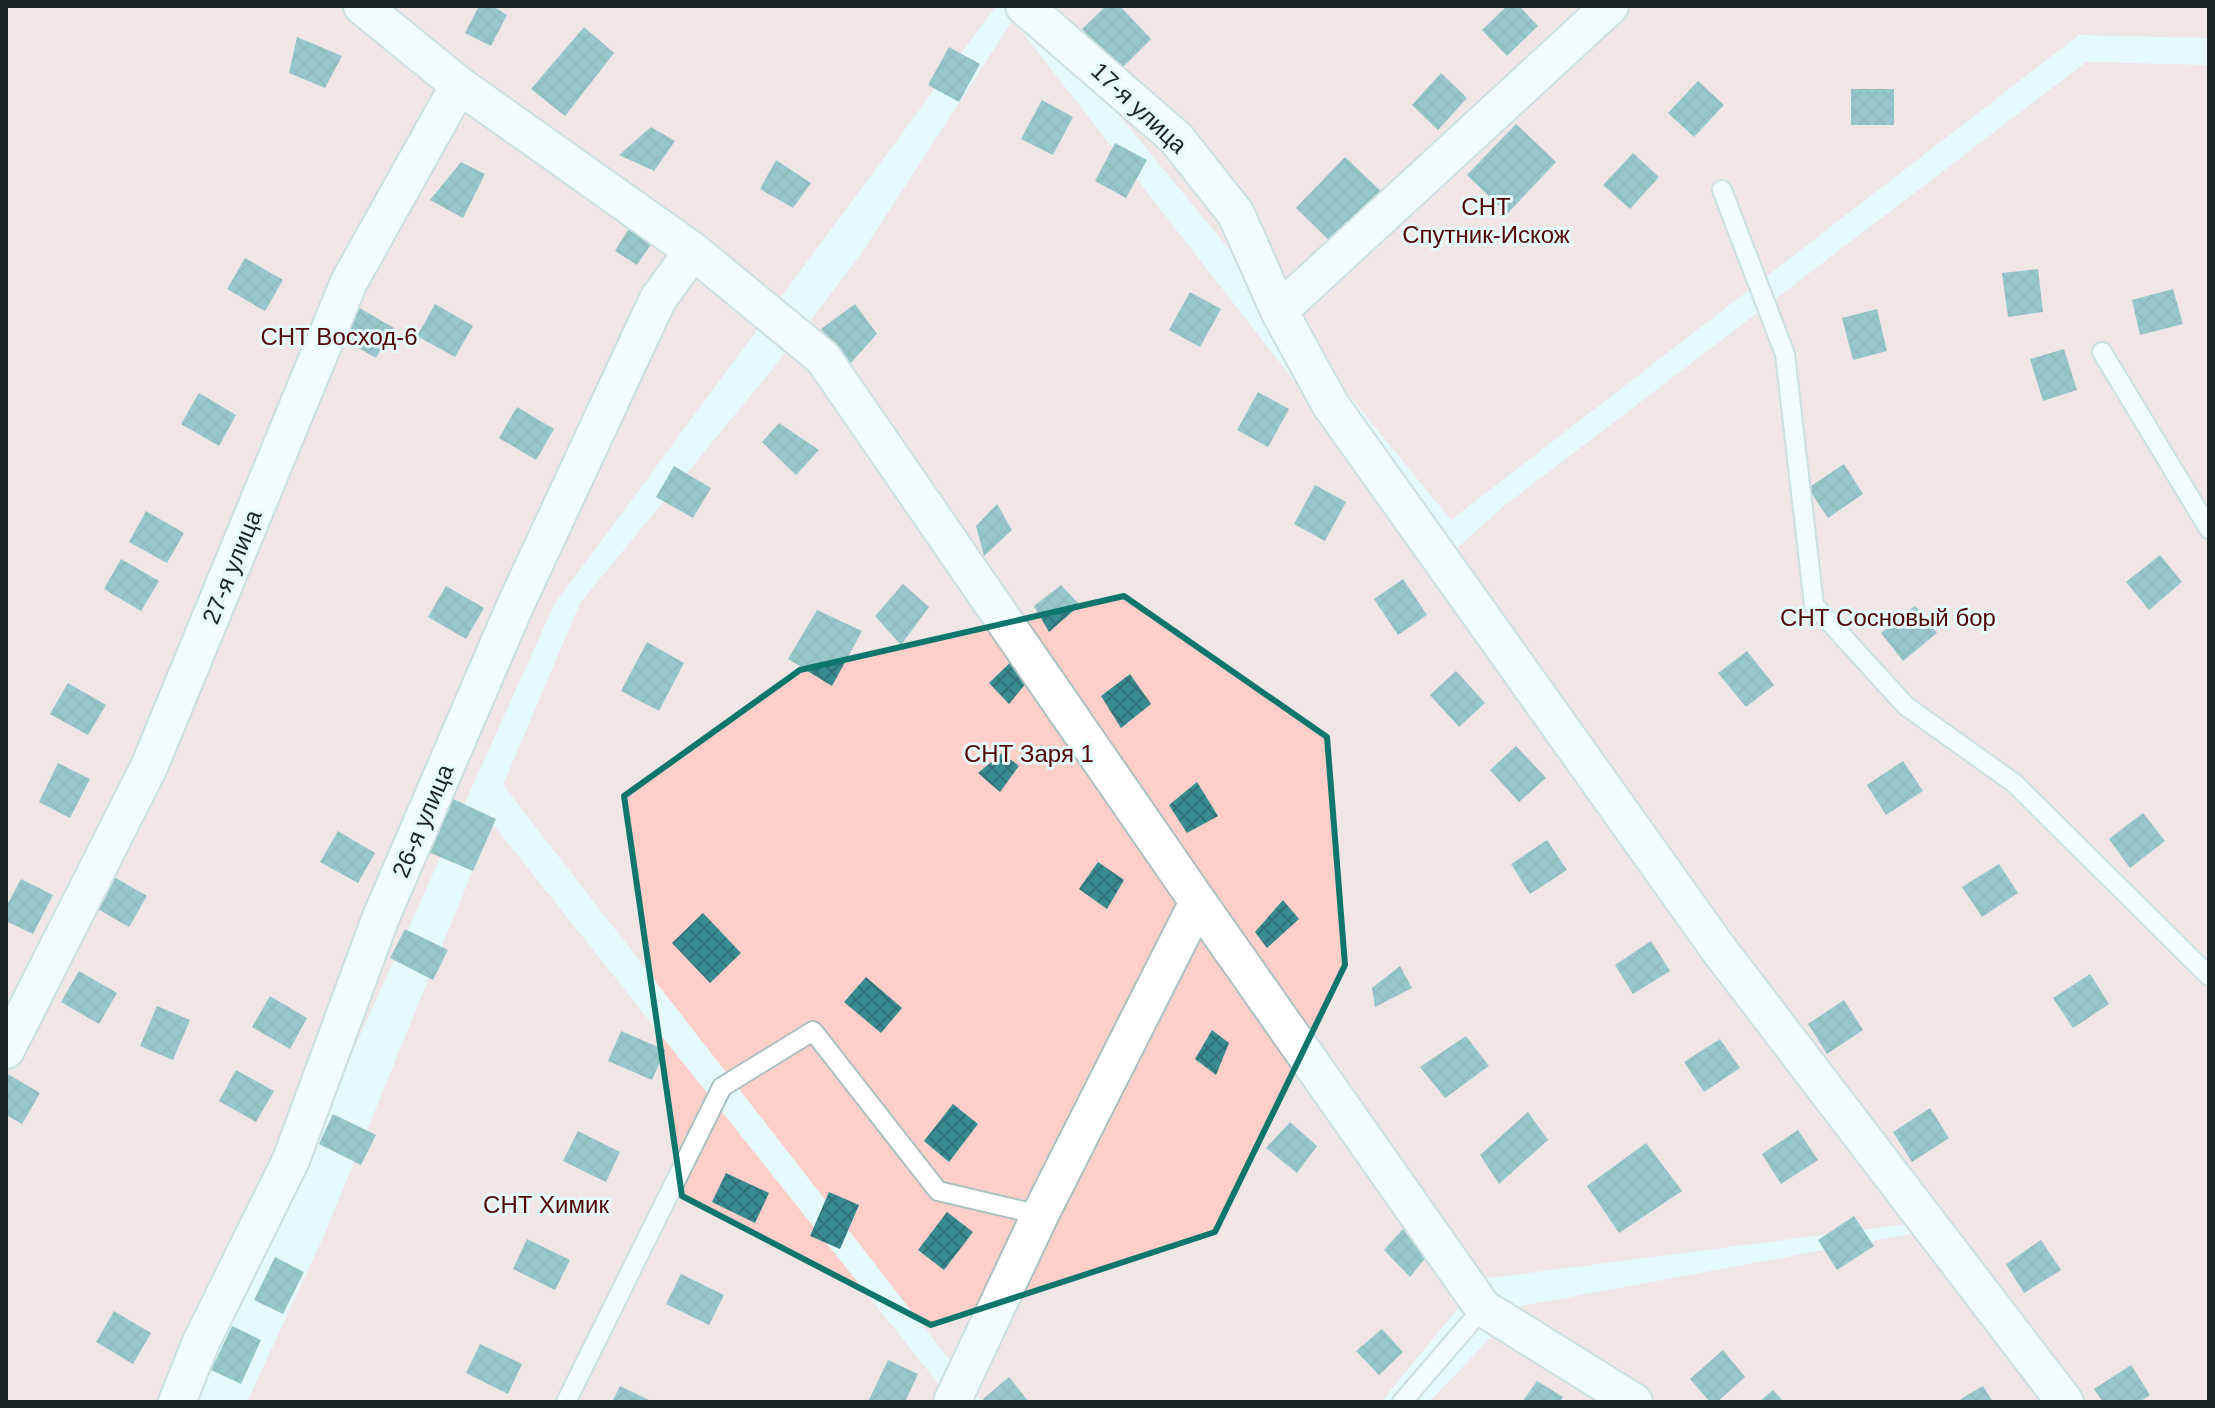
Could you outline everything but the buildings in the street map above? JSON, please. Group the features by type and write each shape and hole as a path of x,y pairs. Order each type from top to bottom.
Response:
{"street":[{"path":"362,6 459,85 693,251 823,358 1198,902 1483,1308 1634,1402"},
{"path":"1279,311 1610,6"},
{"name":"17-я улица","path":"1034,9 1176,138 1236,214 1279,311 1338,417 1717,947 2065,1402"},
{"name":"27-я улица","path":"6,1050 149,767 349,282 459,85"},
{"name":"26-я улица","path":"177,1402 201,1342 291,1160 381,917 515,606 658,299 693,251"},
{"path":"952,1402 1040,1215 1198,902"}],"lane":[{"path":"1722,190 1785,354 1814,605 1906,706 2014,783 2209,976"},
{"path":"2102,352 2209,529"},
{"path":"566,1402 722,1087 813,1031 938,1191 1040,1215"},
{"path":"1402,1402 1483,1308"}],"highlighted area":[{"path":"1124,596 1327,737 1345,965 1215,1232 931,1325 682,1196 624,796 800,670"}],"green space":[{"name":"СНТ Восход-6","path":"6,6 996,6 554,605 195,1402 6,1402"},
{"name":"СНТ Спутник-Искож","path":"1042,6 2209,6 2209,38 2079,35 1451,520 1036,14"},
{"name":"СНТ Заря 1","path":"1013,20 1298,386 1708,948 1924,1222 1482,1279 1381,1402 982,1402 503,785 580,603 775,366 859,257"},
{"name":"СНТ Сосновый бор","path":"2086,62 2209,65 2209,1402 1429,1402 1521,1306 1944,1228 1448,556 1504,506"},
{"name":"СНТ Химик","path":"492,823 953,1402 247,1402 326,1231"}]}
